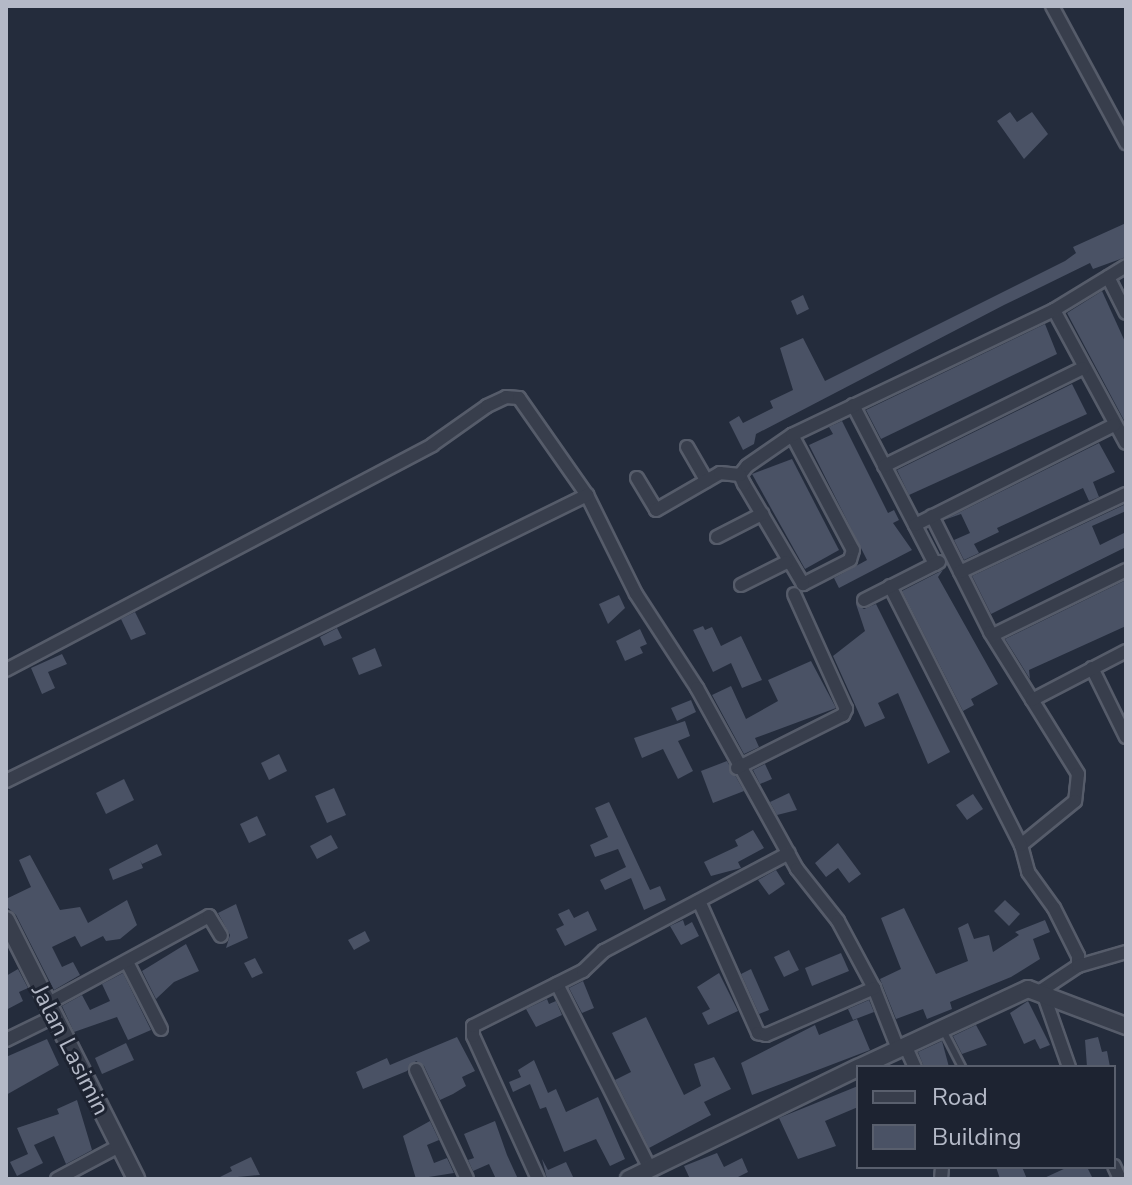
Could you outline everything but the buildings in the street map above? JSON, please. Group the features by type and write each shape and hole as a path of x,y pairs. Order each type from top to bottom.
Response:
{"street":[{"path":"1052,6 1126,143"},
{"path":"637,478 656,510 720,473 740,475 792,435 832,421 853,405 1054,310 1126,266"},
{"path":"1108,277 1126,313"},
{"path":"1054,310 1126,443"},
{"path":"884,466 1083,368"},
{"path":"6,670 432,445 506,397 526,403 587,495 636,594 697,688 737,768 789,853 838,921 901,1047 914,1065"},
{"path":"853,405 935,564"},
{"path":"915,525 1114,425"},
{"path":"740,475 787,562 803,584 853,555 792,435"},
{"path":"687,447 707,481"},
{"path":"960,572 1126,494"},
{"path":"6,781 587,495"},
{"path":"717,537 762,514"},
{"path":"932,516 993,635 1073,762 1080,788 1075,801 1021,845"},
{"path":"864,600 953,556"},
{"path":"741,585 787,562"},
{"path":"993,635 1126,570"},
{"path":"890,586 1021,845 1028,872 1054,908 1078,956 1078,966"},
{"path":"737,768 843,715 846,709 794,594"},
{"path":"1032,700 1126,651"},
{"path":"1092,668 1126,737"},
{"path":"538,1179 473,1036 473,1026 583,971 604,951 789,853"},
{"path":"699,901 752,1029 758,1033 766,1035 874,988"},
{"path":"6,1040 127,962 137,951 209,916 221,936"},
{"name":"Jalan Lasimin","path":"6,920 136,1179"},
{"path":"863,1065 1015,992 1042,990 1078,966 1126,952"},
{"path":"127,962 161,1029"},
{"path":"557,984 650,1169"},
{"path":"1042,990 1082,1012 1126,1026"},
{"path":"1042,990 1068,1065"},
{"path":"629,1179 856,1068"},
{"path":"416,1070 467,1179"},
{"path":"57,1179 119,1146"}],"lane":[{"path":"942,1026 961,1065"}]}
